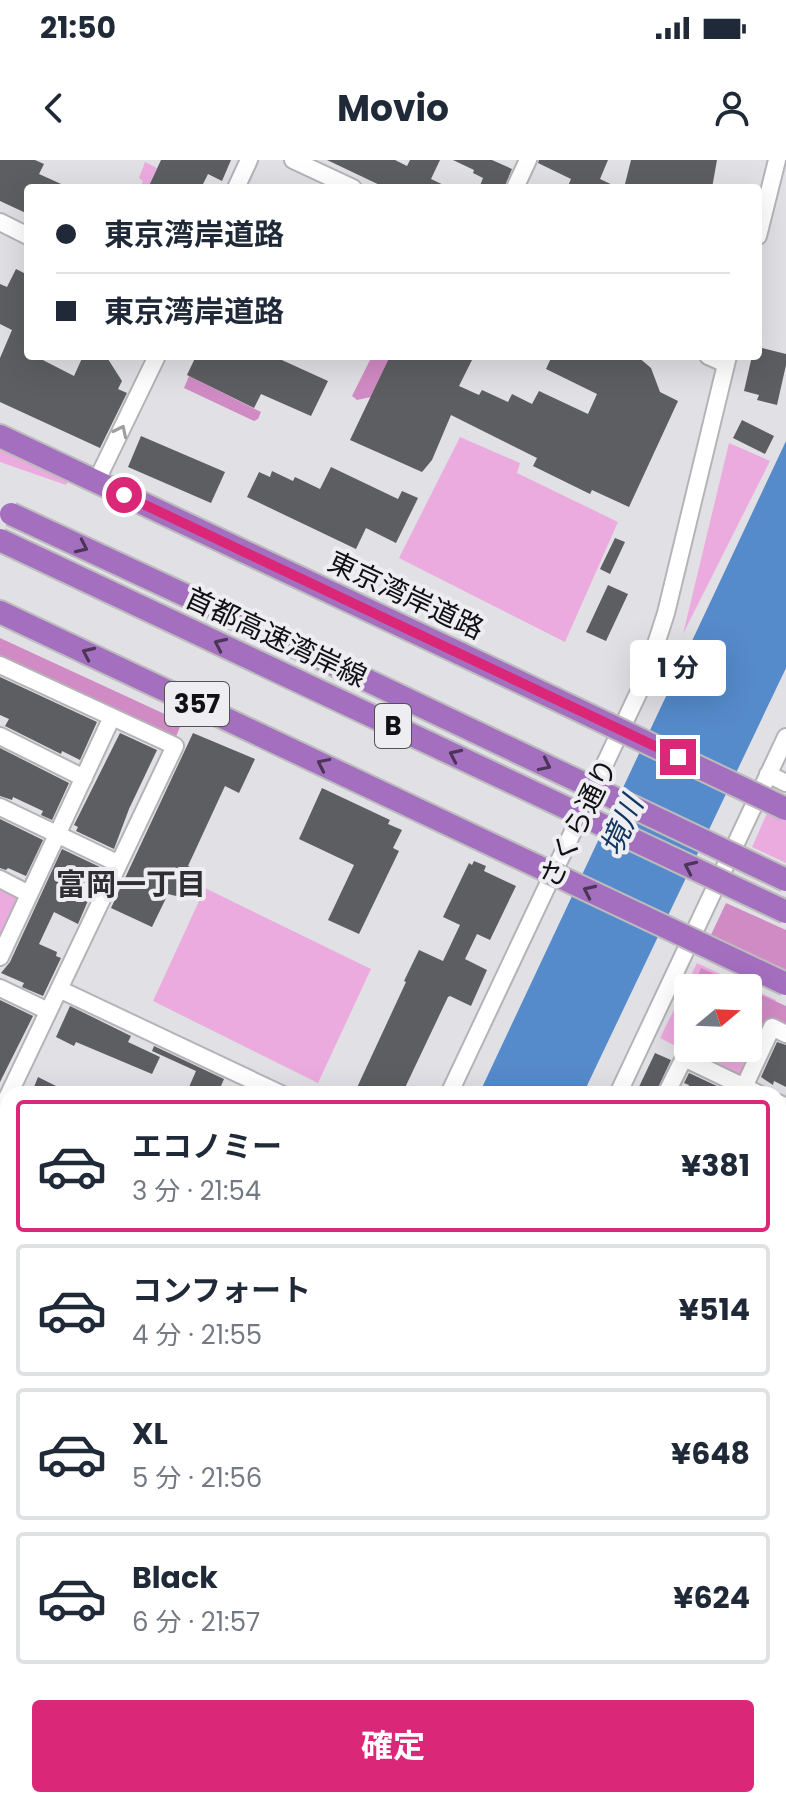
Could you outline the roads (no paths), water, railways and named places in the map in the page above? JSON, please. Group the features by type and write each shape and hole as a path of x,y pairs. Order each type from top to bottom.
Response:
{"highway":[{"name":"東京湾岸道路","path":"0,436 786,809"},
{"name":"首都高速湾岸線","path":"6,511 786,880"},
{"name":"首都高速湾岸線","path":"0,540 786,912"},
{"name":"357","path":"0,612 786,984"}],"street":[{"path":"238,184 249,160"},
{"path":"293,160 344,184"},
{"path":"517,184 528,160"},
{"path":"762,220 777,160"},
{"path":"0,222 24,234"},
{"path":"96,482 155,360"},
{"name":"さくら通り","path":"453,1086 644,681 666,613 727,360"},
{"path":"0,665 175,746 12,1086"},
{"path":"0,957 112,717"},
{"path":"0,736 84,778"},
{"path":"622,1086 786,737"},
{"path":"768,774 786,783"},
{"path":"0,807 117,863"},
{"path":"0,879 29,894"},
{"path":"0,988 48,1011"},
{"path":"59,989 264,1086"},
{"path":"752,1086 772,1027 786,1034"},
{"path":"670,1086 684,1058 743,1086"}],"water":[{"name":"境川","path":"786,441 786,668 587,1086 483,1086"}],"district":[{"name":"富岡一丁目","path":"131,885"}]}
